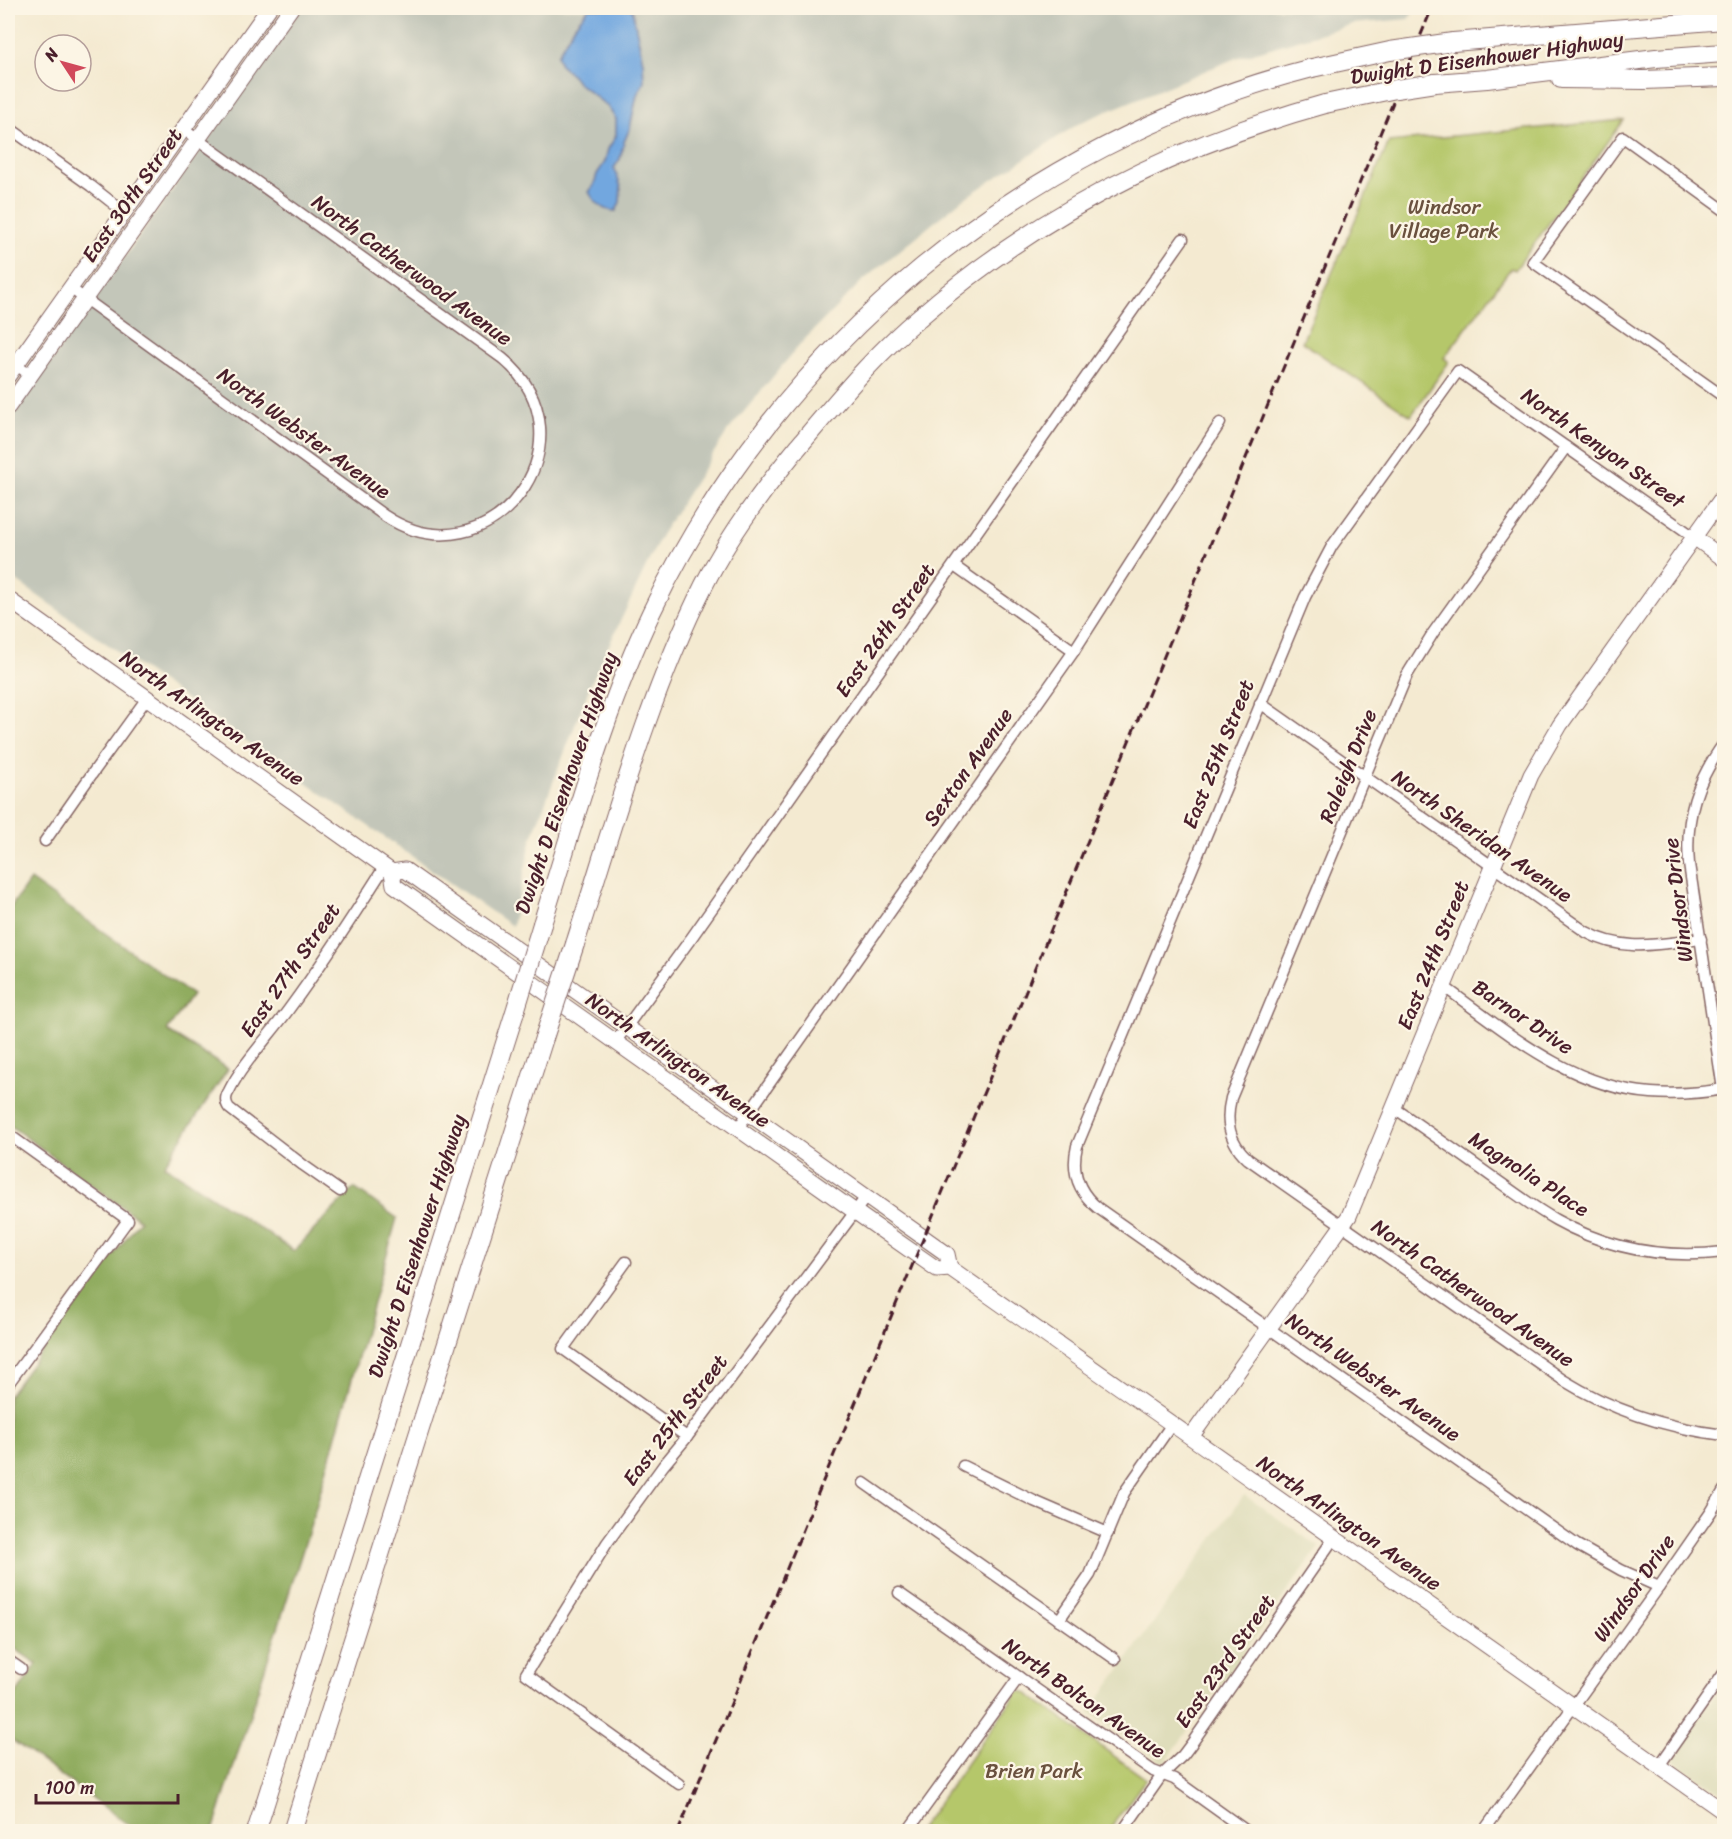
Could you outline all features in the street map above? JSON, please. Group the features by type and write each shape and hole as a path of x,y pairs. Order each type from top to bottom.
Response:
{"highway":[{"name":"Dwight D Eisenhower Highway","path":"256,1832 612,707 650,615 679,559 719,493 766,427 807,378 853,330 910,276 975,226 1027,191 1100,150 1172,116 1229,93 1312,68 1390,51 1453,42 1719,20"},
{"name":"Dwight D Eisenhower Highway","path":"292,1832 644,728 675,648 706,582 743,521 783,465 867,368 920,316 974,273 1028,234 1074,206 1124,179 1192,148 1255,125 1325,104 1396,89 1656,58 1725,53"},
{"path":"1488,79 1644,80 1725,77"}],"main road":[{"name":"East 30th Street","path":"10,367 70,288 269,8"},
{"name":"East 30th Street","path":"8,406 291,8"},
{"name":"East 24th Street","path":"1191,1437 1349,1216 1492,867 1531,775 1548,744 1725,495"},
{"name":"North Kenyon Street","path":"1694,537 1725,559"},
{"name":"North Arlington Avenue","path":"8,599 389,869 405,870 947,1254 950,1268"},
{"name":"North Arlington Avenue","path":"389,869 394,885 855,1212 937,1269 950,1268 1725,1812"}],"street":[{"path":"8,127 124,212"},
{"name":"North Catherwood Avenue","path":"183,129 512,367 530,392 538,416 540,438 538,455 525,487"},
{"path":"1725,210 1623,137 1533,262 1725,397"},
{"name":"East 26th Street","path":"616,1041 681,953 1183,239"},
{"name":"North Webster Avenue","path":"70,288 385,516 403,525 429,533 447,534 465,531 490,521 504,511 525,487"},
{"path":"10,367 30,375"},
{"name":"North Kenyon Street","path":"1458,371 1694,537"},
{"name":"East 25th Street","path":"1078,1181 1075,1162 1077,1146 1305,597 1328,554 1458,371"},
{"name":"Sexton Avenue","path":"738,1128 1074,651 1220,423"},
{"name":"Raleigh Drive","path":"1230,1131 1228,1114 1231,1098 1400,692 1420,652 1566,447"},
{"path":"954,566 1074,651"},
{"path":"45,841 147,698"},
{"name":"North Sheridan Avenue","path":"1260,704 1578,927 1602,940 1620,945 1638,946 1701,939"},
{"name":"Windsor Drive","path":"1724,1092 1689,864 1688,843 1692,808 1700,783 1725,743"},
{"name":"East 27th Street","path":"340,1191 229,1108 226,1095 389,869"},
{"name":"Barnor Drive","path":"1443,986 1544,1058 1577,1075 1623,1089 1649,1093 1724,1092"},
{"name":"Magnolia Place","path":"1393,1107 1543,1212 1578,1231 1619,1246 1658,1254 1694,1255 1725,1252"},
{"name":"North Catherwood Avenue","path":"1230,1131 1233,1140 1245,1156 1579,1390 1652,1421 1725,1435"},
{"path":"8,1134 128,1220 8,1384"},
{"name":"North Webster Avenue","path":"1078,1181 1088,1199 1098,1208 1577,1545 1621,1570 1659,1587"},
{"name":"East 25th Street","path":"679,1784 526,1674 607,1544 866,1197"},
{"path":"626,1262 563,1349 687,1437"},
{"path":"1059,1620 1090,1575 1124,1493 1172,1424"},
{"path":"963,1466 1034,1501 1108,1533"},
{"path":"864,1484 1115,1659"},
{"name":"Windsor Drive","path":"1483,1832 1659,1587 1725,1490"},
{"name":"East 23rd Street","path":"1122,1832 1162,1775 1192,1743 1334,1538"},
{"name":"North Bolton Avenue","path":"899,1593 1153,1772 1174,1779 1248,1832"},
{"path":"8,1660 21,1669"},
{"path":"1659,1766 1725,1673"},
{"path":"907,1832 1019,1677"}],"shaded area":[{"path":"302,8 1416,8 1409,19 1352,24 1236,58 1081,122 960,201 861,282 801,343 727,432 661,535 592,681 532,837 512,926 8,575 8,421"},
{"path":"1244,1495 1319,1547 1164,1764 1089,1713"},
{"path":"1724,1682 1724,1796 1670,1758"}],"green space":[{"name":"Windsor Village Park","path":"1624,120 1515,270 1511,268 1444,358 1449,362 1411,416 1302,342 1389,142"},
{"path":"30,880 192,995 167,1031 228,1069 164,1165 294,1251 354,1188 397,1218 312,1521 213,1831 137,1831 8,1737 8,1706 37,1664 8,1644 8,1396 140,1220 8,1124 8,911"},
{"name":"Brien Park","path":"1018,1691 1025,1692 1146,1779 1108,1831 923,1831 920,1829"}],"water":[{"path":"589,8 632,8 643,62 644,82 637,95 620,159 614,168 621,187 620,202 616,211 600,206 589,192 616,136 616,119 607,106 560,65 557,55 575,25"}],"railway":[{"path":"678,1832 1432,8"}]}
